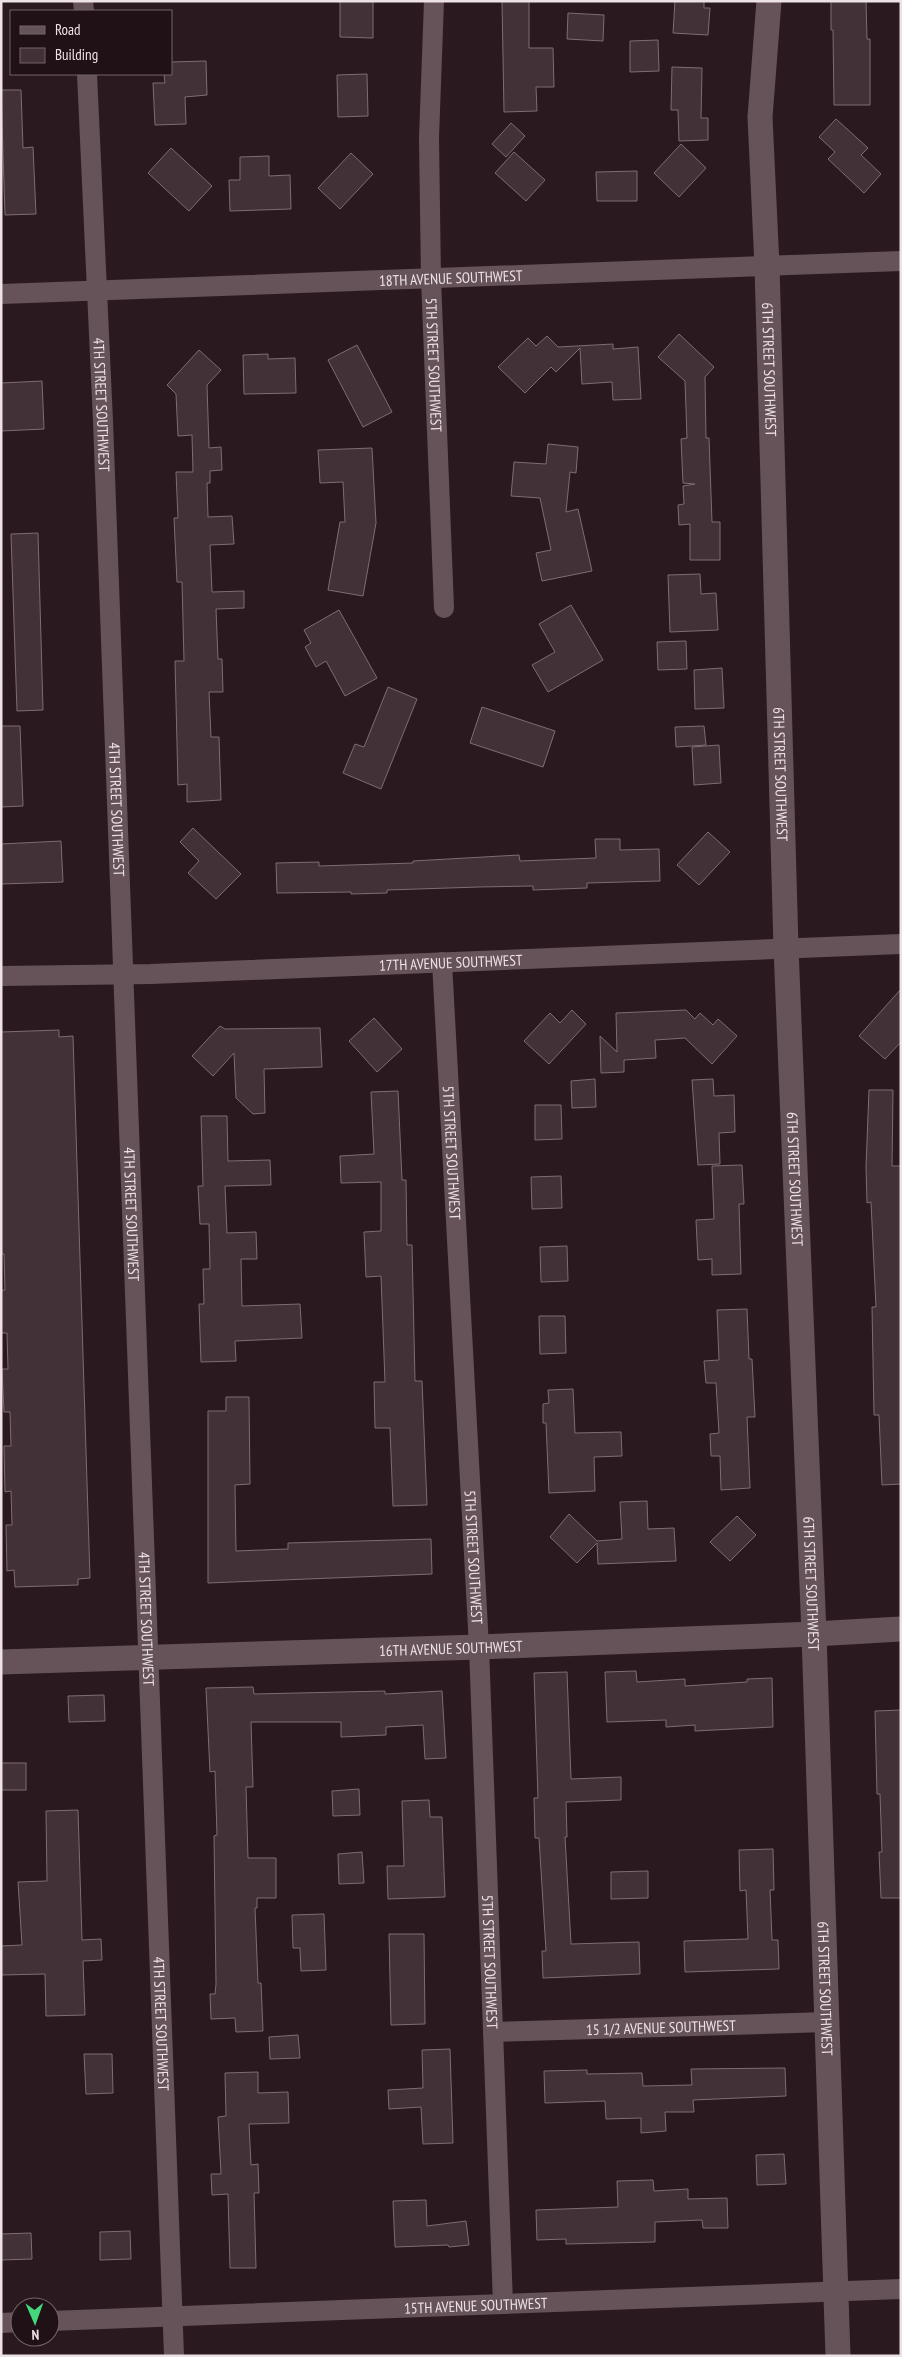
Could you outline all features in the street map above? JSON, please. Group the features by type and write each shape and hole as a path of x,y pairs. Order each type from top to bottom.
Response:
{"street":[{"name":"5TH STREET SOUTHWEST","path":"434,1 429,138 431,279 444,608"},
{"name":"6TH STREET SOUTHWEST","path":"769,1 760,117 767,266 786,948 814,1634 838,2356"},
{"name":"4TH STREET SOUTHWEST","path":"87,75 124,975 174,2356"},
{"name":"18TH AVENUE SOUTHWEST","path":"1,294 901,261"},
{"name":"17TH AVENUE SOUTHWEST","path":"1,976 124,975 901,944"},
{"name":"5TH STREET SOUTHWEST","path":"442,962 479,1647 503,2304"},
{"name":"16TH AVENUE SOUTHWEST","path":"1,1662 148,1659 479,1647 814,1634 901,1628"},
{"name":"15 1/2 AVENUE SOUTHWEST","path":"493,2032 827,2022"},
{"name":"15TH AVENUE SOUTHWEST","path":"60,2321 901,2289"}],"building":[{"path":"340,1 373,1 373,38 340,37"},
{"path":"502,1 529,1 529,48 553,48 554,87 536,87 537,111 504,112"},
{"path":"675,1 704,1 704,8 710,8 708,35 673,33"},
{"path":"831,1 866,1 867,39 870,39 870,105 834,105"},
{"path":"568,13 604,15 603,41 567,39"},
{"path":"658,40 659,71 630,72 630,41"},
{"path":"206,61 207,95 185,97 186,124 155,125 153,83 165,83 164,75 172,75 172,62"},
{"path":"672,67 702,68 701,118 708,118 708,140 679,141 678,110 671,110"},
{"path":"367,74 368,116 338,117 337,75"},
{"path":"1,90 21,90 23,148 33,147 36,214 5,215"},
{"path":"836,119 868,148 861,155 881,174 864,193 828,159 835,152 819,137"},
{"path":"511,123 525,136 506,157 492,144"},
{"path":"681,144 706,168 679,197 654,173"},
{"path":"171,148 212,186 189,211 148,173"},
{"path":"514,152 545,180 526,201 495,173"},
{"path":"351,153 373,174 340,209 318,188"},
{"path":"269,156 269,176 290,175 291,209 230,211 229,180 240,180 240,157"},
{"path":"637,171 637,201 597,201 596,172"},
{"path":"679,334 714,367 705,377 706,438 709,438 712,522 720,522 720,560 690,560 690,524 679,525 678,505 684,504 683,486 695,484 683,483 681,439 687,438 685,381 658,357"},
{"path":"547,336 558,347 613,344 613,349 638,347 641,399 613,400 612,382 582,384 580,348 556,372 551,367 525,393 498,367 528,338 536,346"},
{"path":"357,345 392,412 363,427 328,360"},
{"path":"199,350 221,370 207,385 209,448 221,447 222,470 210,471 210,483 207,483 208,517 232,516 234,544 210,545 212,592 244,591 244,608 216,609 218,659 222,659 223,692 209,692 211,737 219,737 221,800 187,802 187,784 178,785 175,661 184,661 182,582 177,582 174,518 178,518 176,472 193,472 192,435 178,436 176,394 167,385"},
{"path":"268,354 268,359 295,358 296,393 244,394 243,355"},
{"path":"42,381 44,429 1,431 1,383"},
{"path":"548,444 578,447 576,473 570,472 566,512 578,509 592,571 542,581 536,553 551,550 540,498 511,496 514,462 546,464"},
{"path":"372,448 376,523 363,596 328,590 340,522 345,522 343,482 320,483 318,450"},
{"path":"38,533 43,710 17,711 11,534"},
{"path":"700,574 701,594 716,593 718,630 670,632 668,575"},
{"path":"571,605 603,660 548,692 532,665 555,652 539,624"},
{"path":"339,610 377,678 345,696 326,661 316,667 305,647 311,643 304,630"},
{"path":"686,641 687,669 658,670 657,642"},
{"path":"722,668 724,708 695,709 694,670"},
{"path":"388,687 417,699 381,789 343,773 355,744 364,747"},
{"path":"482,707 555,731 543,767 470,743"},
{"path":"1,726 20,726 23,806 1,807"},
{"path":"704,726 706,745 676,747 675,727"},
{"path":"719,745 721,783 694,785 692,747"},
{"path":"193,828 241,874 216,899 188,873 199,861 180,842"},
{"path":"708,832 730,852 699,885 677,865"},
{"path":"595,839 620,839 620,850 659,849 660,881 587,883 587,888 533,890 533,886 387,890 387,893 351,894 351,892 277,893 276,863 319,862 319,866 413,863 413,861 519,855 520,861 596,858"},
{"path":"61,841 63,882 1,884 1,844"},
{"path":"901,989 901,1042 885,1059 859,1036"},
{"path":"572,1010 586,1024 549,1064 524,1041 550,1013 560,1023"},
{"path":"686,1010 695,1019 700,1013 713,1025 718,1019 737,1036 712,1064 685,1038 655,1040 656,1058 624,1060 624,1072 601,1073 600,1036 617,1052 616,1013"},
{"path":"374,1018 402,1049 377,1072 349,1041"},
{"path":"220,1026 225,1029 320,1028 322,1067 264,1069 265,1113 253,1114 236,1098 234,1053 213,1076 192,1056"},
{"path":"59,1030 59,1037 73,1036 90,1578 78,1579 78,1585 15,1587 14,1570 7,1571 6,1525 12,1525 11,1491 5,1492 4,1446 11,1446 10,1412 4,1412 2,1369 8,1369 7,1333 1,1333 1,1290 5,1290 4,1254 1,1254 1,1032"},
{"path":"595,1079 596,1107 572,1108 571,1081"},
{"path":"713,1079 714,1096 734,1095 735,1132 719,1133 720,1164 698,1165 692,1080"},
{"path":"869,1090 893,1090 892,1166 901,1166 901,1484 882,1485 879,1415 874,1415 872,1307 876,1307 871,1202 867,1203 866,1167"},
{"path":"398,1091 402,1180 406,1180 407,1245 412,1245 415,1381 422,1381 427,1505 393,1506 390,1428 375,1428 374,1382 385,1382 381,1276 366,1277 364,1232 381,1231 381,1182 341,1183 340,1156 374,1154 371,1092"},
{"path":"535,1105 561,1105 562,1139 535,1140"},
{"path":"201,1116 227,1116 228,1161 270,1160 271,1185 225,1186 227,1233 256,1232 257,1259 241,1259 242,1306 300,1304 302,1338 235,1341 236,1361 201,1362 199,1304 204,1304 203,1269 210,1269 209,1224 200,1224 198,1186 203,1186"},
{"path":"742,1165 744,1204 739,1204 741,1274 712,1275 712,1259 698,1260 696,1220 714,1219 712,1166"},
{"path":"561,1176 562,1208 532,1209 531,1177"},
{"path":"567,1246 568,1281 541,1282 540,1247"},
{"path":"747,1309 749,1359 752,1359 755,1417 747,1417 750,1488 721,1490 720,1456 711,1456 710,1434 719,1433 716,1383 706,1383 704,1361 719,1360 717,1310"},
{"path":"539,1316 565,1316 566,1353 540,1354"},
{"path":"573,1389 575,1433 621,1432 622,1456 594,1457 595,1491 549,1493 546,1423 543,1423 543,1404 549,1403 548,1390"},
{"path":"226,1397 249,1397 250,1484 235,1485 236,1551 288,1549 288,1543 431,1539 432,1574 208,1583 208,1411 226,1411"},
{"path":"647,1501 648,1529 674,1528 676,1561 598,1564 597,1543 577,1563 550,1537 569,1514 597,1541 622,1539 620,1502"},
{"path":"737,1516 756,1535 730,1561 710,1542"},
{"path":"636,1671 637,1682 685,1679 685,1686 747,1682 747,1679 772,1678 773,1727 695,1731 695,1725 666,1727 666,1720 607,1722 605,1672"},
{"path":"567,1672 571,1779 621,1777 621,1800 566,1802 567,1837 565,1837 571,1944 639,1942 640,1974 543,1978 542,1951 546,1951 539,1838 535,1838 534,1798 538,1798 534,1673"},
{"path":"253,1687 254,1694 385,1691 385,1694 442,1691 446,1758 425,1759 423,1725 386,1727 386,1735 341,1737 341,1722 251,1722 253,1787 246,1787 248,1858 276,1858 276,1898 257,1898 257,1908 255,1908 258,1983 261,1983 263,2031 236,2032 235,2018 211,2019 210,1994 215,1994 216,1984 214,1836 217,1835 215,1771 210,1772 206,1688"},
{"path":"104,1695 105,1721 69,1722 68,1696"},
{"path":"901,1710 901,1898 881,1898 879,1852 882,1852 880,1794 877,1794 875,1711"},
{"path":"1,1763 26,1763 26,1790 1,1790"},
{"path":"359,1789 360,1815 333,1816 332,1791"},
{"path":"429,1800 430,1817 442,1817 445,1897 388,1899 387,1866 404,1866 402,1801"},
{"path":"78,1810 82,1940 101,1939 102,1960 83,1961 85,2015 46,2016 45,1974 1,1975 1,1946 22,1945 18,1882 47,1881 46,1811"},
{"path":"773,1849 774,1890 770,1890 772,1940 778,1940 779,1969 685,1972 684,1941 748,1939 746,1890 740,1891 739,1850"},
{"path":"362,1852 364,1883 339,1884 338,1854"},
{"path":"648,1871 648,1898 611,1899 611,1872"},
{"path":"324,1914 326,1970 301,1971 300,1948 293,1948 292,1915"},
{"path":"389,1934 424,1934 425,2024 391,2025"},
{"path":"298,2035 300,2058 270,2059 269,2037"},
{"path":"450,2049 453,2143 423,2144 421,2107 389,2109 388,2090 423,2088 422,2050"},
{"path":"84,2054 112,2054 113,2093 86,2094"},
{"path":"785,2068 786,2096 693,2100 694,2112 665,2112 666,2131 641,2133 641,2118 606,2119 605,2101 545,2103 544,2071 587,2070 587,2074 642,2073 643,2086 692,2085 691,2069"},
{"path":"258,2072 258,2093 288,2092 289,2123 249,2124 251,2165 258,2164 259,2193 254,2193 256,2268 230,2268 228,2194 212,2195 211,2174 221,2174 218,2117 226,2116 225,2073"},
{"path":"784,2154 786,2184 757,2185 756,2155"},
{"path":"653,2180 654,2191 688,2189 688,2199 727,2198 728,2228 703,2228 702,2220 655,2222 655,2242 566,2244 566,2239 537,2240 536,2210 618,2207 617,2181"},
{"path":"426,2200 427,2226 466,2221 469,2245 395,2247 393,2201"},
{"path":"130,2231 131,2259 100,2260 100,2232"},
{"path":"31,2233 32,2259 1,2260 1,2234"}]}
